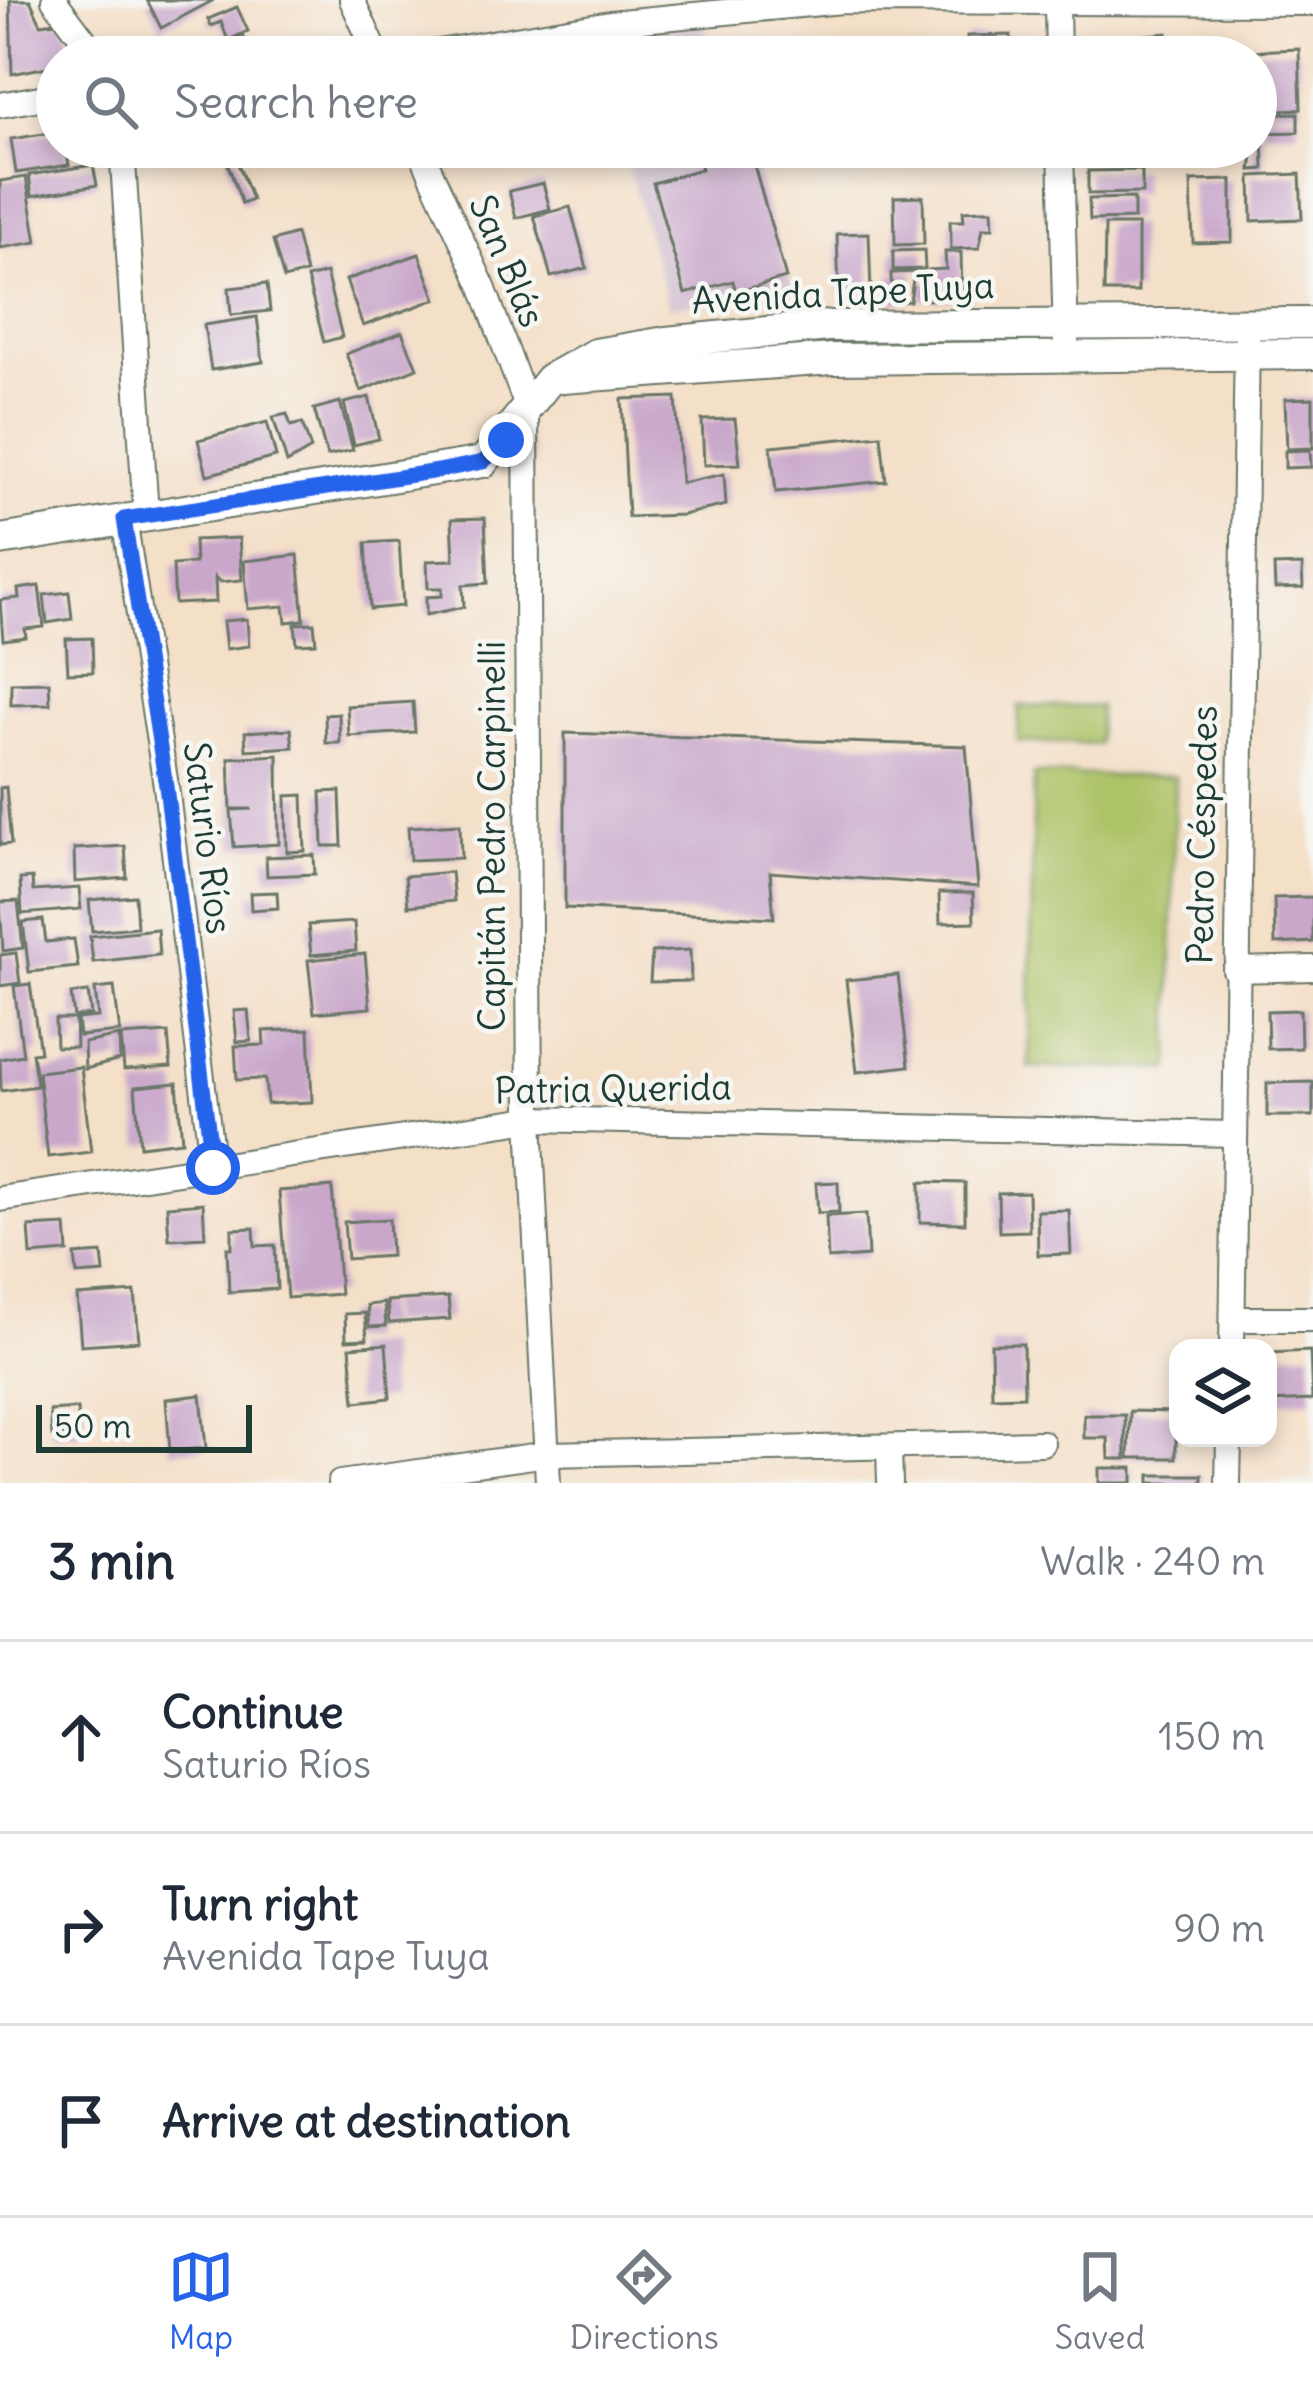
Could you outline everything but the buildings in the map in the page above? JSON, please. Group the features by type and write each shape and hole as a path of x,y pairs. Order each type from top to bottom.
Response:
{"street":[{"path":"54,0 81,36"},
{"path":"352,0 368,36"},
{"path":"533,36 610,23 842,0 1313,3"},
{"path":"1057,3 1058,36"},
{"path":"0,105 36,99"},
{"name":"Saturio Ríos","path":"123,168 135,517 213,1168"},
{"name":"San Blás","path":"429,168 483,287 526,404"},
{"path":"1062,168 1066,356"},
{"name":"Pedro Céspedes","path":"1232,1339 1247,323"},
{"name":"Avenida Tape Tuya","path":"0,540 483,462 506,440 526,404 550,379 595,354 666,342 828,326 1313,323"},
{"path":"550,379 832,359 1313,354"},
{"name":"Capitán Pedro Carpinelli","path":"526,404 530,1119 548,1483"},
{"path":"1235,970 1313,968"},
{"name":"Patria Querida","path":"0,1199 530,1119 1232,1134"},
{"path":"1233,1318 1313,1319"},
{"path":"340,1483 547,1454 1042,1443"},
{"path":"889,1447 890,1483"},
{"path":"1228,1483 1229,1447"}],"shaded area":[{"path":"703,23 707,36 631,36"},
{"path":"628,168 752,168 793,287 669,307"}],"green space":[{"path":"1019,706 1099,707 1098,744 1018,742"},
{"path":"1034,774 1175,777 1170,1069 1029,1067"}],"route":[{"path":"213,1168 166,786 124,519 483,462 506,440"}]}
